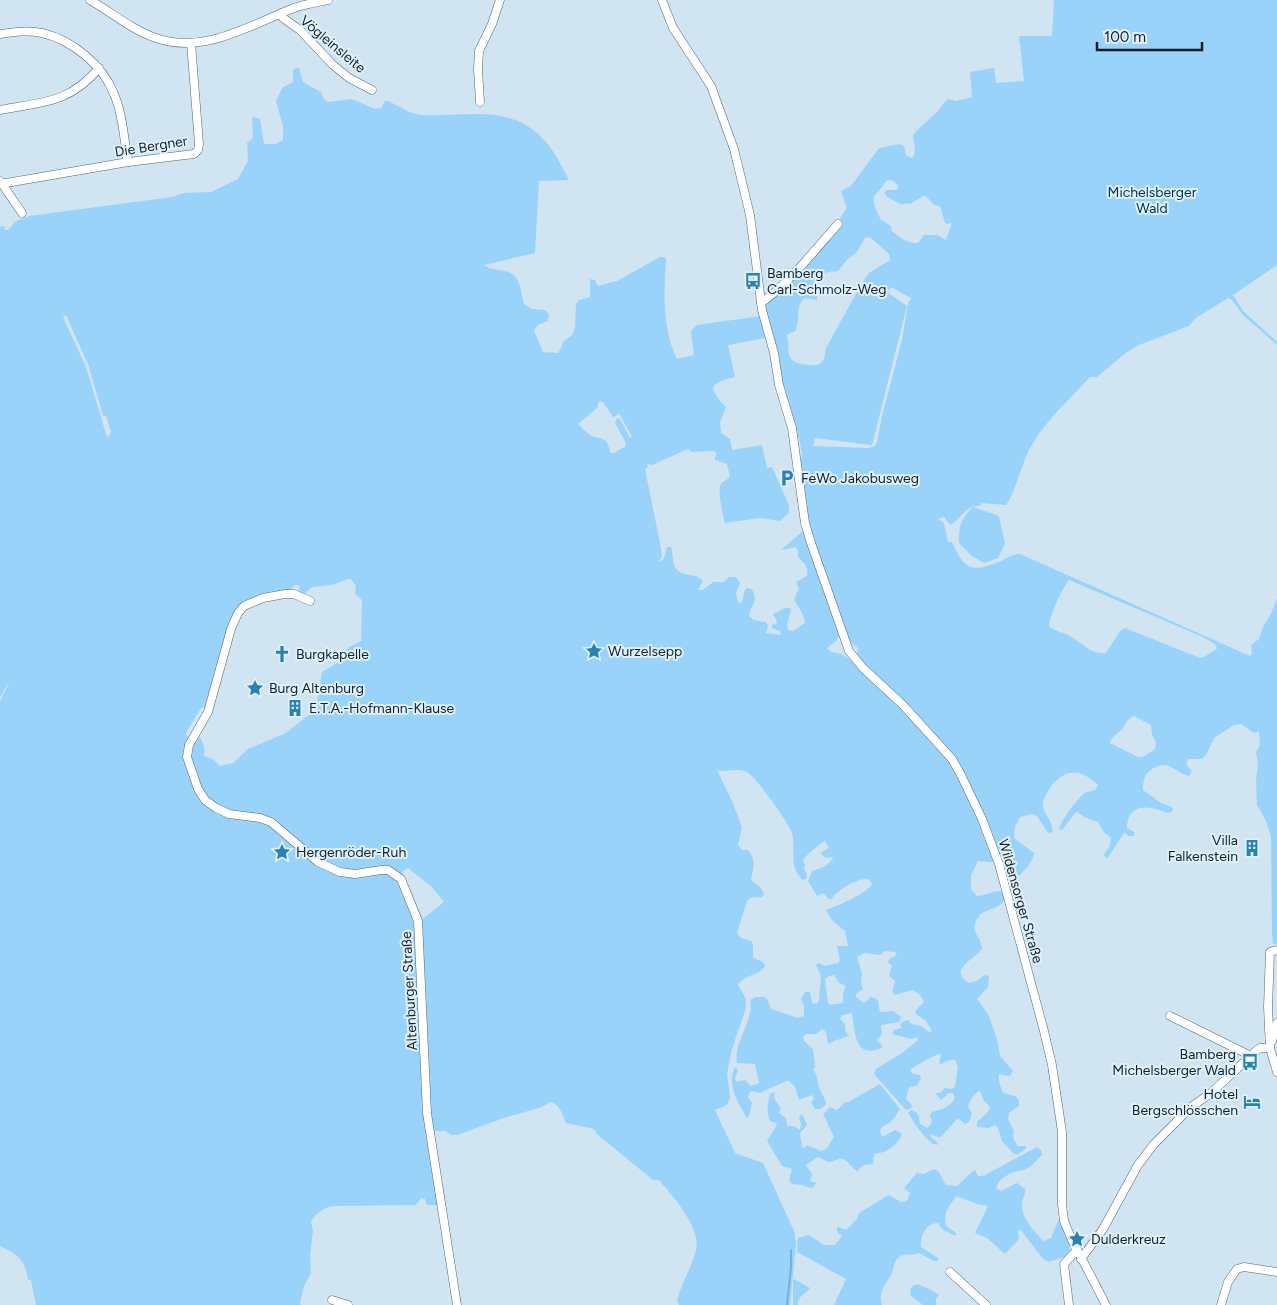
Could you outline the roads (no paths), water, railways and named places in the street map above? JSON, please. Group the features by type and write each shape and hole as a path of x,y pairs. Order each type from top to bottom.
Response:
{"street":[{"path":"90,0 147,35 166,41 191,43 224,37 314,1 328,0"},
{"path":"480,102 479,51 492,24 500,0"},
{"name":"Wildensorger Straße","path":"662,0 673,28 711,86 731,137 750,215 760,303 774,353 779,385 792,428 806,524 849,651 863,668 903,705 952,759 982,819 997,857 1052,1065 1062,1140 1063,1212 1068,1231 1106,1305"},
{"name":"Vögleinsleite","path":"281,14 349,78 372,90"},
{"path":"0,34 26,31 42,33 75,48 99,68 117,102 128,162"},
{"name":"Die Bergner","path":"22,213 1,182 128,162 194,154 198,150 191,43"},
{"path":"0,110 40,104 59,98 87,81 99,68"},
{"path":"760,303 768,298 806,260 838,224"},
{"name":"Altenburger Straße","path":"310,601 294,594 275,595 252,601 238,613 231,629 208,712 189,745 187,752 188,763 203,796 216,808 229,814 260,818 271,822 318,862 340,872 355,874 388,870 401,879 418,921 427,1113 457,1305"},
{"path":"1277,950 1270,952 1268,1007 1270,1048 1277,1072"},
{"path":"1170,1016 1251,1056"},
{"path":"1270,1048 1277,1023"},
{"path":"1081,1259 1100,1234 1138,1165 1154,1144 1191,1107 1211,1093 1260,1048 1270,1048"},
{"path":"1069,1305 1064,1264 1077,1250"},
{"path":"1221,1305 1228,1282 1237,1269 1244,1267 1277,1272"},
{"path":"950,1272 986,1305"},
{"path":"332,1300 348,1305"}],"waterway":[{"path":"787,1305 791,1250"}],"place":[{"name":"Bamberg Carl-Schmolz-Weg","path":"753,281"},
{"name":"FeWo Jakobusweg","path":"787,478"},
{"name":"Wurzelsepp","path":"594,651"},
{"name":"Burgkapelle","path":"282,654"},
{"name":"Burg Altenburg","path":"255,688"},
{"name":"E.T.A.-Hofmann-Klause","path":"295,708"},
{"name":"Villa Falkenstein","path":"1252,848"},
{"name":"Hergenröder-Ruh","path":"282,852"},
{"name":"Bamberg Michelsberger Wald","path":"1250,1062"},
{"name":"Hotel Bergschlösschen","path":"1252,1102"},
{"name":"Dulderkreuz","path":"1077,1239"}],"park label":[{"name":"Michelsberger Wald","path":"1152,200"}]}
